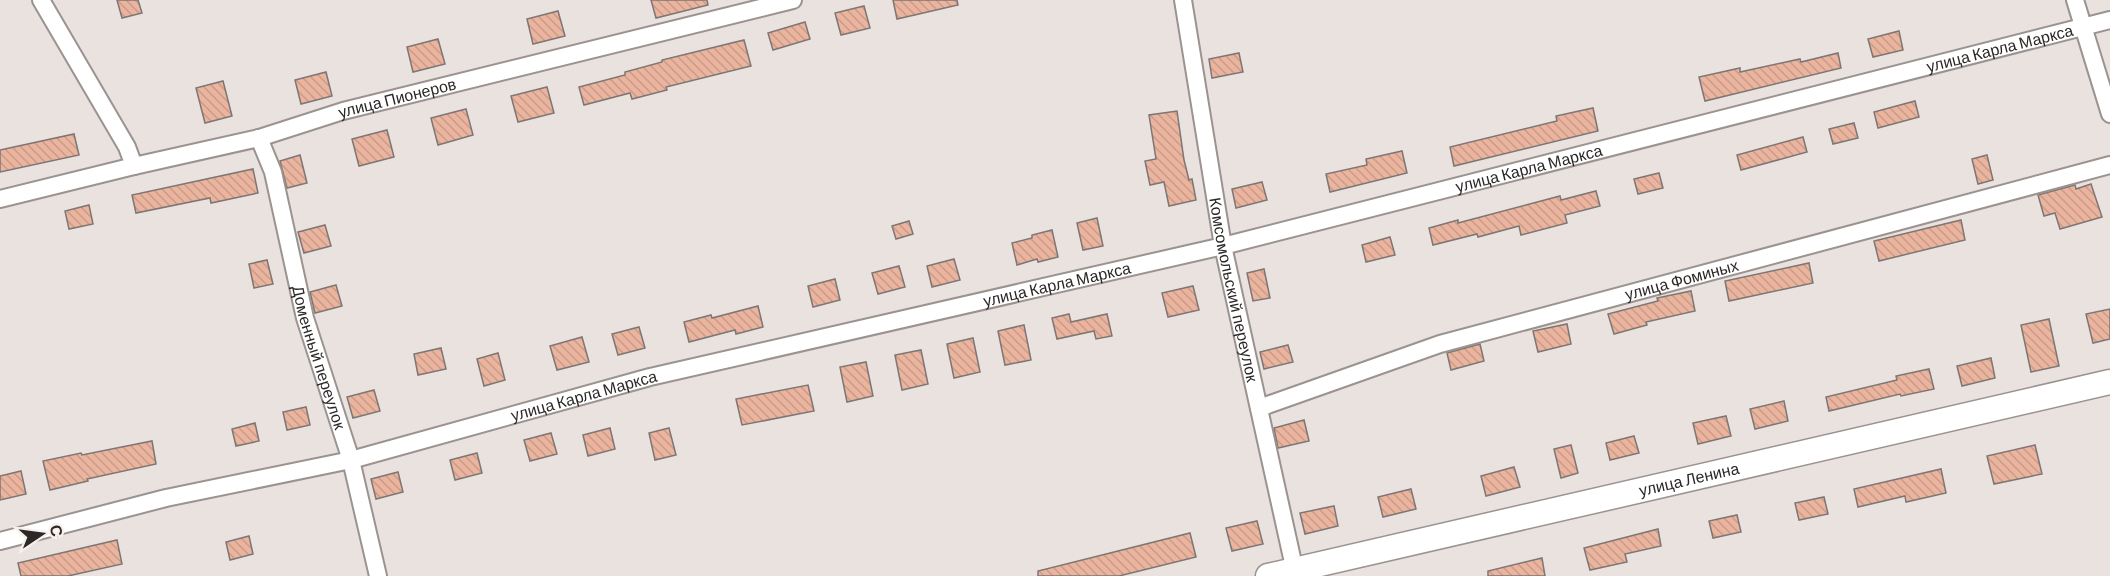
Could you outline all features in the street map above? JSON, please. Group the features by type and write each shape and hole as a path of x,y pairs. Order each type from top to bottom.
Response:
{"main road":[{"name":"улица Ленина","path":"1268,576 1296,573 2110,382"}],"street":[{"name":"улица Пионеров","path":"0,199 259,138 343,111 793,0"},
{"name":"Комсомольский переулок","path":"1183,0 1223,246 1296,573"},
{"path":"2074,0 2110,114"},
{"path":"47,2 127,147 134,166"},
{"name":"улица Карла Маркса","path":"0,541 166,498 351,460 650,377 1223,246 2110,20"},
{"name":"Доменный переулок","path":"259,138 273,172 305,318 351,460 378,576"},
{"name":"улица Фоминых","path":"1259,408 1440,344 2110,165"}],"building":[{"path":"117,0 138,0 142,13 122,18"},
{"path":"651,0 707,0 708,5 656,18"},
{"path":"893,0 957,0 958,5 897,19"},
{"path":"864,6 870,28 841,35 835,13"},
{"path":"558,11 565,36 533,44 527,19"},
{"path":"805,22 810,39 773,50 768,33"},
{"path":"1899,31 1903,50 1873,57 1868,39"},
{"path":"438,39 445,64 413,72 407,47"},
{"path":"744,40 751,66 666,87 667,90 632,99 630,93 584,105 579,87 625,75 625,72 662,62 662,60"},
{"path":"1239,53 1243,72 1212,78 1209,59"},
{"path":"1838,53 1841,68 1705,101 1699,77 1740,68 1740,72 1800,59 1801,62"},
{"path":"326,72 332,96 301,104 295,80"},
{"path":"223,81 232,116 205,123 196,88"},
{"path":"547,87 554,113 518,122 511,96"},
{"path":"1915,101 1919,117 1878,128 1874,112"},
{"path":"1593,108 1598,131 1454,166 1450,147 1557,121 1556,116"},
{"path":"466,109 473,135 438,145 431,118"},
{"path":"1177,111 1184,160 1189,180 1192,179 1196,200 1169,206 1164,182 1150,185 1145,161 1156,159 1149,115"},
{"path":"1854,123 1858,138 1833,144 1829,129"},
{"path":"387,130 394,157 359,166 352,139"},
{"path":"74,134 79,155 0,172 0,150"},
{"path":"1803,137 1807,152 1741,170 1737,155"},
{"path":"1402,151 1407,173 1330,192 1326,174 1367,165 1366,159"},
{"path":"300,155 307,183 287,188 280,161"},
{"path":"1987,155 1993,180 1978,184 1972,159"},
{"path":"253,169 258,193 211,203 210,198 136,213 132,195"},
{"path":"1659,173 1663,188 1638,194 1634,179"},
{"path":"1262,182 1267,200 1236,208 1232,189"},
{"path":"2091,184 2102,217 2060,229 2055,213 2044,216 2038,195 2075,185 2076,189"},
{"path":"1596,191 1600,206 1565,215 1567,223 1521,235 1519,226 1478,237 1477,234 1433,245 1429,228 1458,220 1458,223 1560,196 1561,200"},
{"path":"89,205 93,224 69,229 65,211"},
{"path":"1097,218 1103,246 1083,250 1077,223"},
{"path":"1961,220 1965,240 1879,261 1874,241"},
{"path":"909,221 913,234 896,239 892,226"},
{"path":"325,225 331,246 304,253 298,232"},
{"path":"1052,230 1058,257 1038,262 1037,259 1017,265 1012,243"},
{"path":"1390,237 1395,255 1366,262 1362,245"},
{"path":"954,259 960,280 932,287 927,266"},
{"path":"267,260 273,284 254,288 249,264"},
{"path":"1809,263 1813,283 1729,301 1725,281"},
{"path":"899,266 905,287 878,294 872,273"},
{"path":"1264,269 1270,298 1253,301 1247,273"},
{"path":"835,279 840,300 813,307 808,286"},
{"path":"336,285 342,306 315,313 310,292"},
{"path":"1193,286 1199,310 1168,317 1162,293"},
{"path":"1691,291 1695,311 1646,322 1647,325 1614,334 1608,314 1658,301 1657,298"},
{"path":"758,306 763,327 736,334 735,330 689,342 684,322 711,315 712,318"},
{"path":"2110,309 2110,339 2093,343 2086,314"},
{"path":"1069,314 1071,322 1107,314 1112,336 1096,339 1094,331 1057,339 1052,318"},
{"path":"2049,319 2059,366 2031,372 2021,325"},
{"path":"1567,324 1571,344 1538,352 1533,331"},
{"path":"1024,325 1031,360 1005,365 998,331"},
{"path":"639,327 645,348 618,355 612,334"},
{"path":"582,337 589,362 557,370 550,346"},
{"path":"973,338 980,372 954,378 947,344"},
{"path":"1480,344 1484,361 1451,370 1447,353"},
{"path":"1288,345 1293,362 1264,369 1260,352"},
{"path":"441,348 446,369 418,375 414,354"},
{"path":"921,350 928,384 902,390 895,355"},
{"path":"498,353 505,380 484,386 477,359"},
{"path":"1991,358 1995,378 1962,386 1957,366"},
{"path":"866,362 873,396 847,402 840,367"},
{"path":"1929,369 1934,389 1901,396 1900,394 1829,411 1826,397 1897,380 1896,376"},
{"path":"808,385 814,411 742,425 736,399"},
{"path":"374,390 380,411 353,418 347,397"},
{"path":"1784,401 1788,421 1755,429 1750,409"},
{"path":"306,407 310,425 287,430 283,412"},
{"path":"1726,416 1731,436 1698,444 1693,423"},
{"path":"1304,420 1309,441 1278,448 1274,428"},
{"path":"255,423 259,441 236,446 232,429"},
{"path":"610,428 615,449 588,456 583,435"},
{"path":"669,428 676,455 655,460 649,433"},
{"path":"551,433 557,454 530,461 524,440"},
{"path":"1634,436 1639,453 1610,460 1606,443"},
{"path":"152,441 156,464 87,479 88,481 50,490 43,461"},
{"path":"1571,445 1578,473 1561,478 1554,449"},
{"path":"2035,445 2042,474 1994,484 1987,456"},
{"path":"477,453 482,473 455,480 450,460"},
{"path":"1514,467 1520,487 1486,496 1481,476"},
{"path":"1941,469 1946,493 1906,502 1905,496 1858,507 1854,489"},
{"path":"21,471 26,494 0,500 0,476"},
{"path":"398,472 403,492 376,499 371,479"},
{"path":"1411,489 1416,509 1383,517 1378,497"},
{"path":"1824,497 1828,514 1799,520 1795,503"},
{"path":"1334,506 1338,526 1305,534 1300,513"},
{"path":"1737,515 1741,532 1713,538 1709,521"},
{"path":"1257,521 1263,544 1232,551 1226,528"},
{"path":"1658,529 1661,546 1625,554 1627,562 1590,570 1584,548"},
{"path":"1190,533 1196,557 1119,576 1038,576 1038,571"},
{"path":"249,536 253,554 230,560 226,542"},
{"path":"117,540 122,564 68,576 21,576 18,563"},
{"path":"1542,558 1545,576 1488,576 1488,571"}]}
